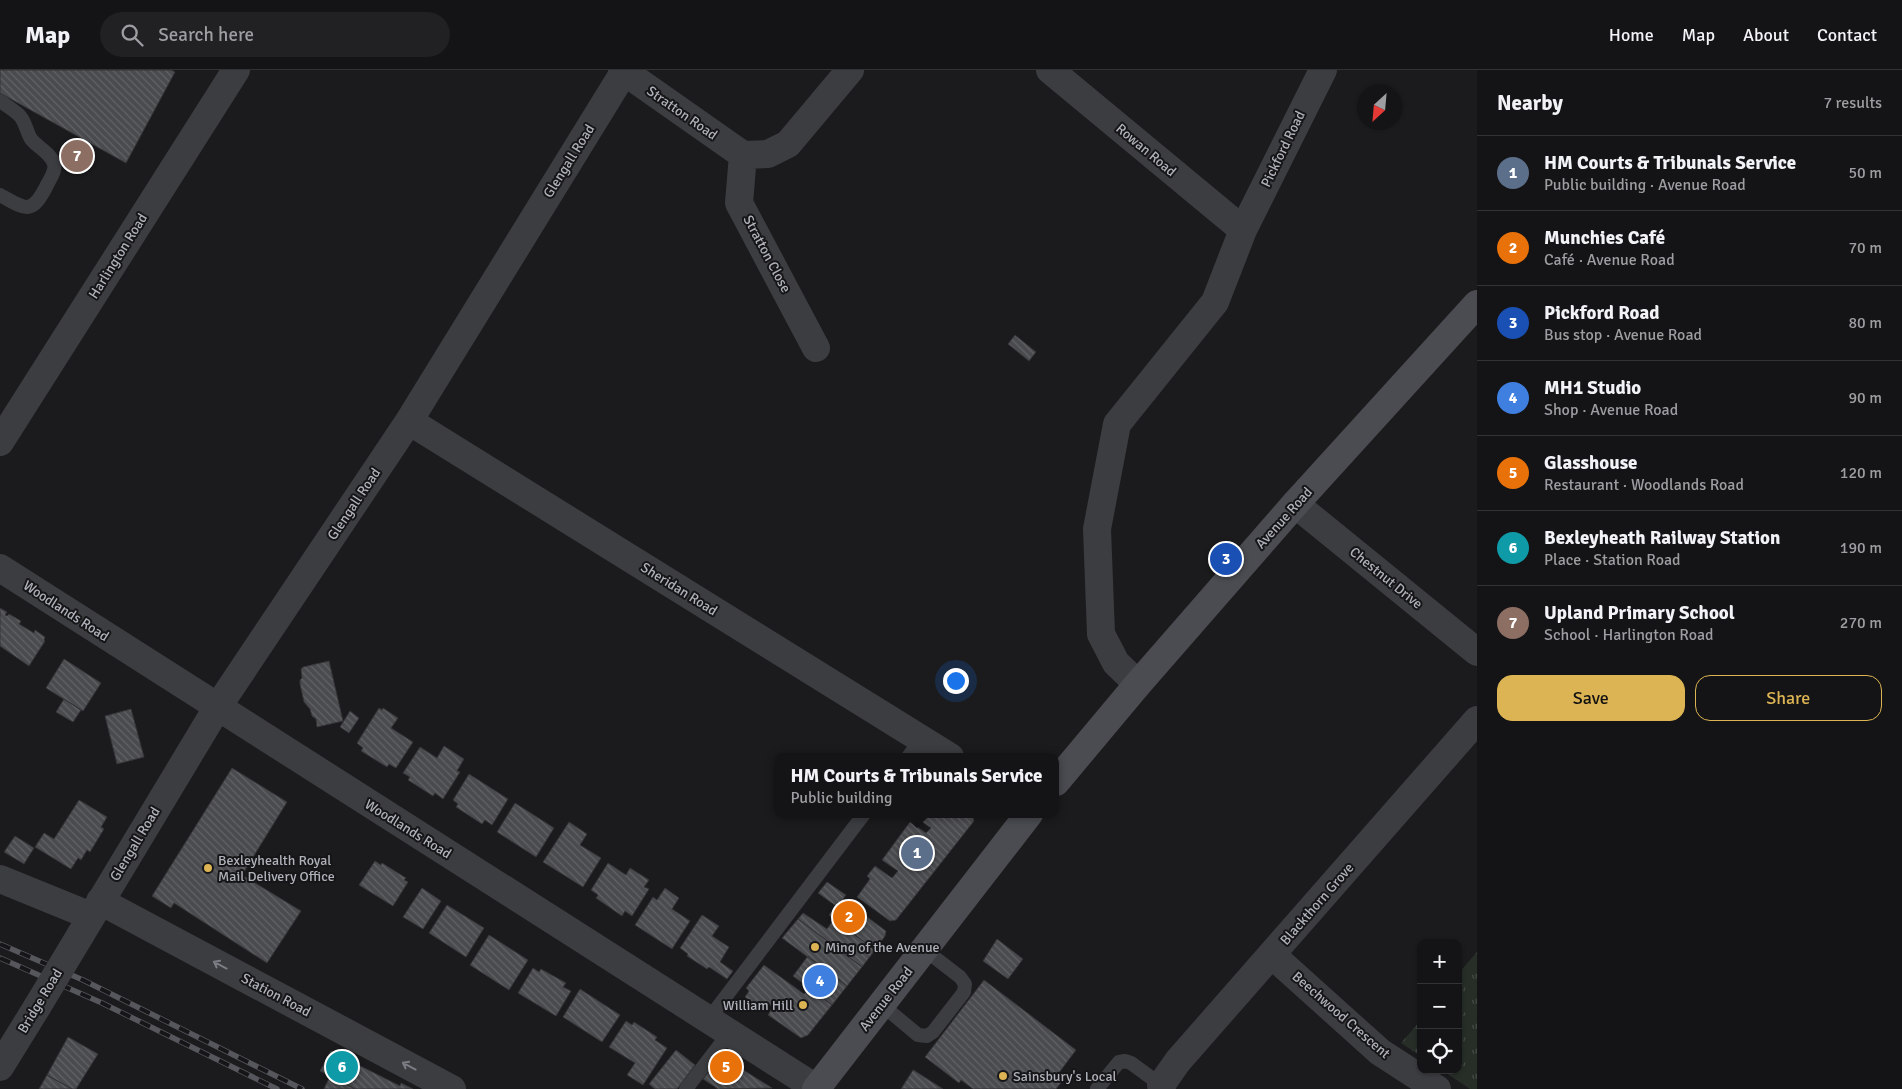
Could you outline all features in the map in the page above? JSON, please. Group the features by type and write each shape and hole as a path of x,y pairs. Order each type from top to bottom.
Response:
{"street":[{"name":"Harlington Road","path":"0,442 236,70"},
{"path":"743,155 768,154 788,144 850,70"},
{"name":"Rowan Road","path":"1050,70 1243,230"},
{"name":"Pickford Road","path":"1138,684 1116,663 1101,634 1097,528 1117,424 1215,302 1243,230 1322,70"},
{"name":"Stratton Road","path":"623,71 743,155"},
{"name":"Glengall Road","path":"90,917 217,708 409,421 623,71"},
{"name":"Stratton Close","path":"743,155 740,203 816,348"},
{"name":"Avenue Road","path":"1059,778 1138,684 1296,504 1477,304"},
{"name":"Sheridan Road","path":"409,421 914,748 934,753"},
{"name":"Chestnut Drive","path":"1296,504 1477,652"},
{"name":"Woodlands Road","path":"0,568 816,1089"},
{"name":"Blackthorn Grove","path":"1161,1087 1178,1061 1477,720"},
{"name":"Avenue Road","path":"816,1089 1026,818"},
{"name":"Station Road","path":"0,879 90,917 452,1089"},
{"name":"Bridge Road","path":"0,1068 90,917"},
{"name":"Beechwood Crescent","path":"1272,954 1380,1052 1437,1089"}],"lane":[{"path":"0,102 18,114 24,121 30,138 53,161 55,166 42,196 31,207 22,206 0,195"},
{"path":"686,1089 719,1026 861,818"},
{"path":"882,1005 918,1035 927,1036 933,1032 964,992 965,984 960,977 925,950"},
{"path":"1097,1089 1119,1062 1125,1061 1131,1063 1161,1087"}],"green space":[{"path":"1477,952 1477,1089 1470,1089 1448,1074 1462,1074 1462,969"},
{"path":"1417,1025 1417,1053 1401,1043"}],"building":[{"path":"0,70 171,70 175,72 126,163 0,93"},
{"path":"1015,335 1036,352 1029,361 1008,344"},
{"path":"0,608 7,612 5,615 9,614 21,621 19,624 34,633 35,630 45,637 45,641 29,666 0,646"},
{"path":"64,659 101,683 83,711 46,688"},
{"path":"329,661 343,721 317,727 316,719 312,716 310,709 304,702 300,684 302,678 301,669"},
{"path":"64,699 81,710 73,722 56,712"},
{"path":"379,708 382,710 383,708 398,718 391,728 413,742 396,768 389,764 387,767 361,751 363,748 357,743"},
{"path":"131,709 144,757 117,764 105,716"},
{"path":"350,711 359,718 349,733 340,727"},
{"path":"444,746 464,759 457,771 460,772 443,799 435,793 433,796 408,780 410,777 403,773 420,747 437,758"},
{"name":"Bexleyhealth Royal Mail Delivery Office","path":"232,768 287,802 242,875 301,911 267,963 174,903 171,908 152,896"},
{"path":"469,774 508,799 492,825 485,820 482,824 456,807 458,804 453,800"},
{"path":"79,800 107,817 101,827 104,829 90,852 87,850 81,860 78,858 71,869 35,847 44,833 54,839"},
{"path":"515,803 554,828 536,857 497,832"},
{"path":"917,818 973,818 974,821 896,920 890,921 857,897 870,879 867,876 875,866 892,878 898,871 882,860 910,822 926,833 931,828"},
{"path":"569,822 587,834 580,845 601,858 583,887 543,862"},
{"path":"15,836 34,848 24,864 4,852"},
{"path":"375,861 381,865 382,863 406,878 404,880 408,882 393,906 359,885"},
{"path":"608,863 626,875 630,868 649,880 644,887 649,889 632,916 625,911 622,916 596,898 598,895 591,890"},
{"path":"827,882 846,895 843,899 886,931 885,936 875,950 829,915 836,906 818,893"},
{"path":"422,888 441,901 423,929 403,917"},
{"path":"665,888 679,898 672,909 690,921 672,949 635,925 653,897 657,900"},
{"path":"447,905 484,928 466,957 429,933"},
{"path":"803,913 827,929 834,919 875,950 862,967 798,919"},
{"path":"702,915 719,926 712,936 729,947 720,962 733,971 727,979 687,956 688,954 680,948"},
{"name":"Ming of the Avenue","path":"798,919 862,967 847,986 782,938"},
{"path":"489,935 528,960 509,990 470,965"},
{"path":"997,939 1023,959 1008,979 983,961"},
{"path":"808,956 847,986 832,1005 793,976"},
{"path":"764,965 804,994 809,988 832,1005 808,1035 801,1038 768,1015 773,1007 767,1002 762,1009 745,997 749,991 746,988"},
{"path":"533,968 539,972 541,969 566,983 563,987 571,991 556,1016 518,993"},
{"path":"984,980 1076,1050 1058,1074 1064,1079 1056,1089 973,1089 961,1080 959,1083 925,1057"},
{"path":"580,989 620,1015 602,1042 563,1017"},
{"path":"626,1021 632,1025 634,1022 657,1037 655,1040 667,1048 643,1085 627,1075 635,1063 609,1047"},
{"path":"68,1037 98,1054 76,1089 72,1089 47,1075"},
{"path":"676,1050 695,1065 677,1089 655,1089 649,1084"},
{"path":"331,1051 400,1086 401,1083 413,1089 355,1089 320,1071"},
{"path":"721,1056 772,1088 718,1089 703,1079"},
{"path":"913,1070 915,1071 943,1089 901,1089"},
{"path":"47,1075 72,1089 39,1089"},
{"path":"330,1076 355,1089 324,1089"}],"railway":[{"path":"0,944 83,980 302,1089"},
{"path":"0,958 102,1003 277,1089"}],"place":[{"name":"Upland Primary School","path":"77,156"},
{"name":"Pickford Road","path":"1226,559"},
{"name":"HM Courts & Tribunals Service","path":"917,853"},
{"name":"Bexleyhealth Royal Mail Delivery Office","path":"208,868"},
{"name":"Munchies Café","path":"849,917"},
{"name":"Ming of the Avenue","path":"815,947"},
{"name":"MH1 Studio","path":"820,981"},
{"name":"William Hill","path":"803,1005"},
{"name":"Bexleyheath Railway Station","path":"342,1067"},
{"name":"Glasshouse","path":"726,1067"},
{"name":"Sainsbury's Local","path":"1003,1076"}]}
